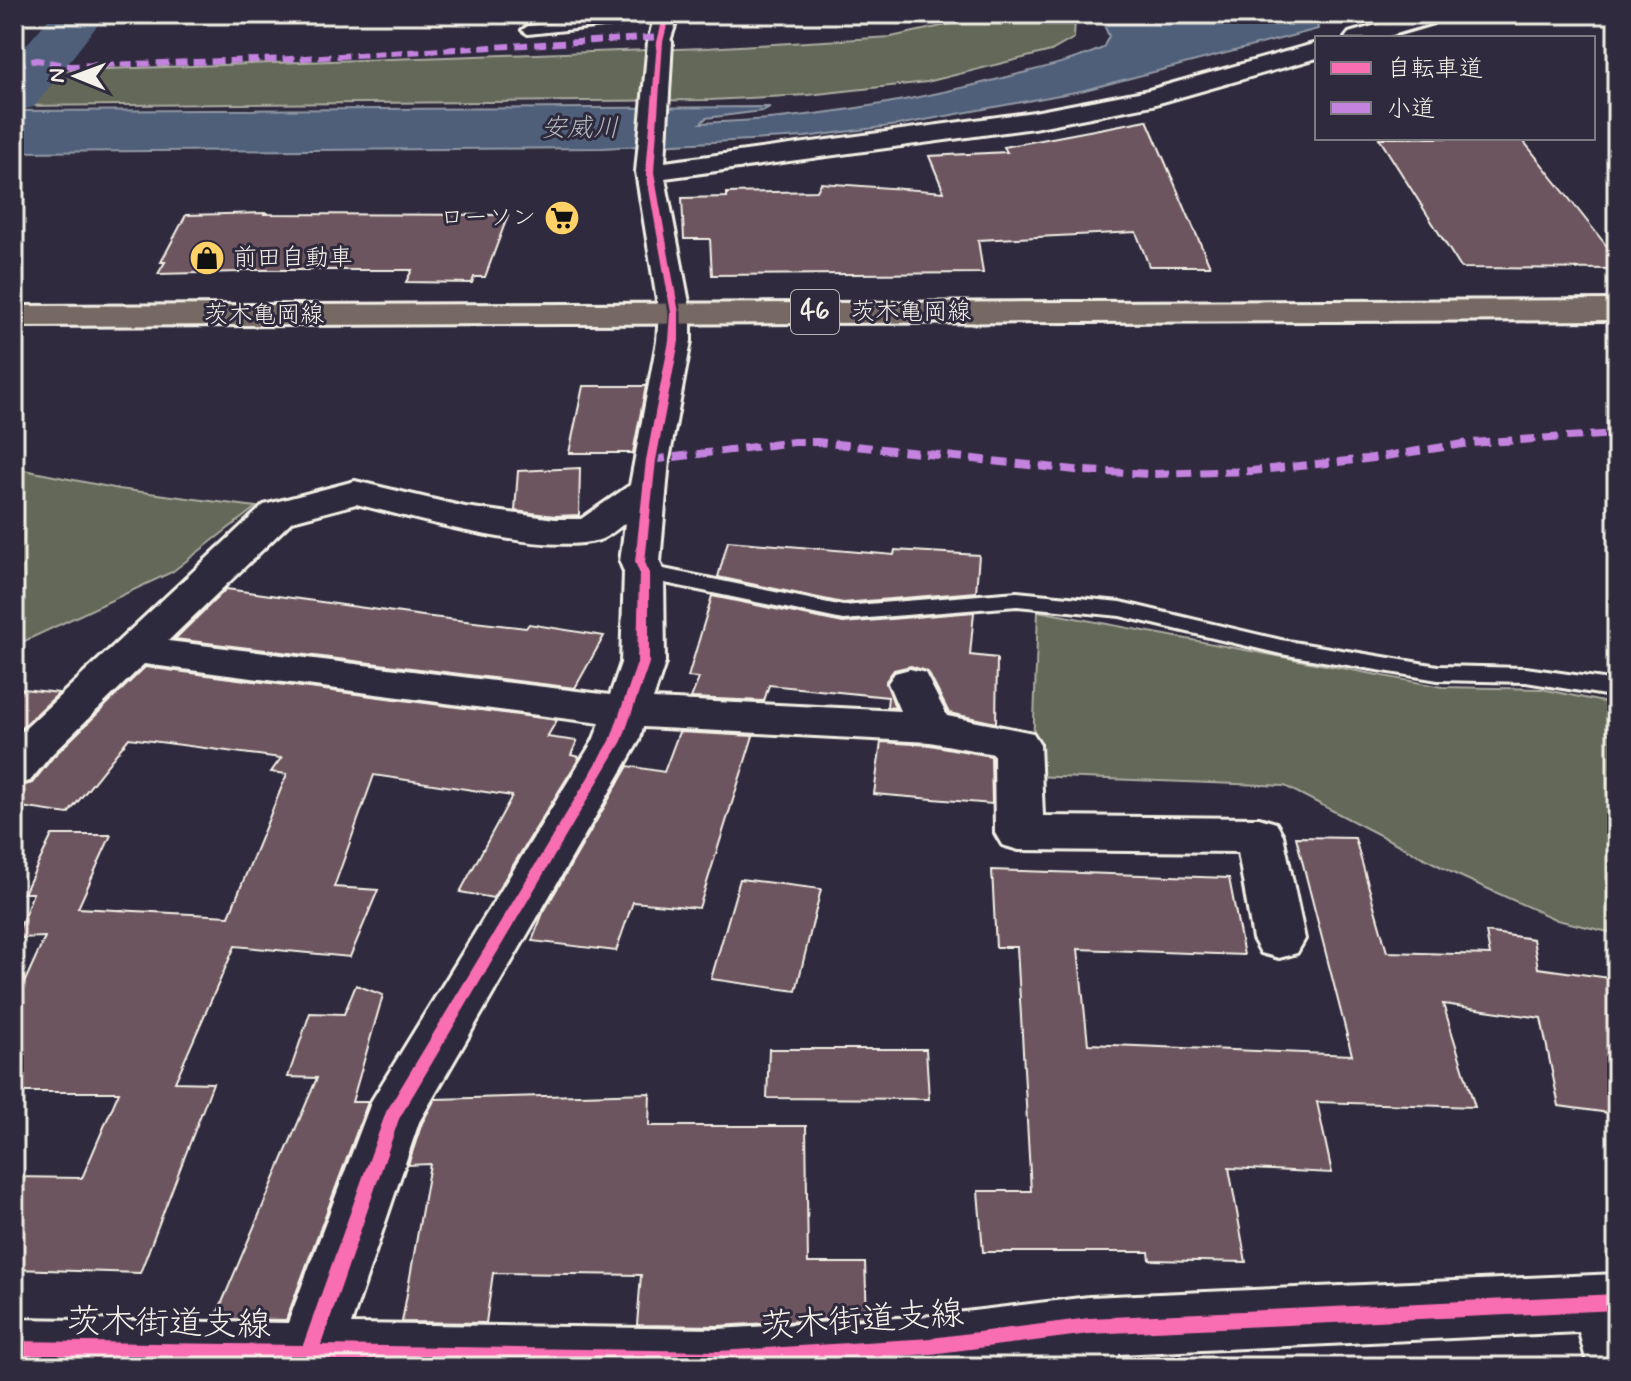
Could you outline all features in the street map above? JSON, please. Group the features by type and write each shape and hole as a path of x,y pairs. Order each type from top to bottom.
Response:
{"main road":[{"name":"茨木亀岡線","path":"14,316 1617,310"}],"street":[{"path":"1364,36 1425,18"},
{"path":"309,1353 392,1117 616,741 643,663 644,572 640,562 651,460 674,341 675,313 650,172 665,23"},
{"path":"650,172 1034,120 1152,97 1315,51"},
{"path":"14,770 35,744 278,513 355,492 465,519 555,531 590,530 648,489"},
{"path":"136,650 628,712 930,727 1017,744 1019,833 1259,835 1279,939"},
{"path":"910,683 930,727"},
{"name":"茨木街道支線","path":"14,1349 204,1360 309,1353 718,1359 931,1346 1088,1346 1613,1321"}],"lane":[{"path":"528,30 665,23 697,14"},
{"path":"644,572 843,613 885,612 988,599 1092,606 1190,624 1281,647 1438,673 1526,675 1617,689"}],"green space":[{"path":"997,14 1081,14 1075,19 1074,38 1051,51 927,82 808,95 711,100 16,106 47,71 705,48 891,37"},
{"path":"14,468 119,489 256,507 172,572 14,646"},
{"path":"1038,611 1442,687 1542,689 1617,705 1617,934 1557,920 1453,873 1285,786 1032,776"}],"water":[{"name":"安威川","path":"1099,14 1341,14 1317,23 1318,29 1081,91 898,125 805,137 602,148 14,152 14,111 770,107 762,111 706,118 701,123 815,114 928,95 1079,57 1103,48 1109,36"}],"building":[{"path":"1147,120 1210,266 1149,266 1136,232 978,240 983,273 712,275 710,239 684,239 682,198 727,197 727,193 817,191 821,183 944,192 929,156 1007,152 1004,147"},
{"path":"1380,140 1523,140 1617,259 1617,269 1461,268"},
{"path":"186,215 508,215 485,277 474,277 472,283 406,282 412,270 240,270 158,274 165,262 161,262"},
{"path":"583,386 646,386 633,453 569,453"},
{"path":"580,468 579,515 555,516 515,511 518,471"},
{"path":"728,541 894,555 895,550 979,555 976,592 843,603 718,577"},
{"path":"226,589 526,628 529,624 604,636 575,688 175,639"},
{"path":"712,596 843,623 974,612 970,655 997,658 996,723 949,713 928,672 911,666 894,670 886,681 895,708 887,707 888,697 769,685 764,701 691,698 699,678 688,677"},
{"path":"145,667 557,720 547,737 577,741 571,755 580,757 493,898 460,892 512,796 374,775 334,887 378,890 350,957 235,946 175,1082 213,1083 140,1273 14,1269 14,1177 82,1178 119,1092 14,1092 14,1005 45,937 16,938 33,893 24,893 52,835 111,835 78,908 229,916 287,774 271,772 281,758 129,738 68,814 14,806 14,788 32,783 53,757"},
{"path":"14,688 59,693 14,735"},
{"path":"679,732 753,736 699,908 633,902 616,951 532,941 543,913 628,766 664,772"},
{"path":"881,742 930,745 991,756 992,804 874,794"},
{"path":"1296,837 1355,838 1387,952 1490,955 1486,932 1533,939 1538,968 1617,979 1617,1114 1559,1106 1541,1018 1443,1004 1475,1107 1317,1102 1332,1173 1229,1168 1246,1262 1150,1260 1149,1252 983,1252 978,1191 1031,1191 1017,947 996,947 992,870 1229,878 1244,955 1078,949 1088,1044 1352,1055"},
{"path":"740,879 821,889 796,991 711,979"},
{"path":"356,985 383,995 352,1102 368,1102 286,1320 215,1319 317,1078 288,1077 310,1013 344,1014"},
{"path":"769,1049 926,1049 929,1099 767,1098"},
{"path":"650,1093 649,1126 806,1126 808,1263 865,1263 867,1317 718,1326 637,1325 641,1275 493,1273 486,1323 402,1322 430,1164 408,1165 422,1123 435,1099"}],"waterway":[{"path":"14,95 80,14"}],"marked path":[{"path":"1425,18 1435,14"},
{"path":"14,66 37,60 70,66 289,59 661,37"},
{"path":"651,460 794,442 818,442 1084,471 1154,474 1251,471 1366,459 1470,443 1617,434"}],"cycle path":[{"path":"309,1353 392,1117 616,741 643,663 644,572 640,562 651,460 674,341 675,313 650,172 660,42 667,14"},
{"path":"14,1349 718,1359 931,1346 1089,1326 1617,1302"}],"place":[{"name":"ローソン","path":"562,218"},
{"name":"前田自動車","path":"207,258"}]}
